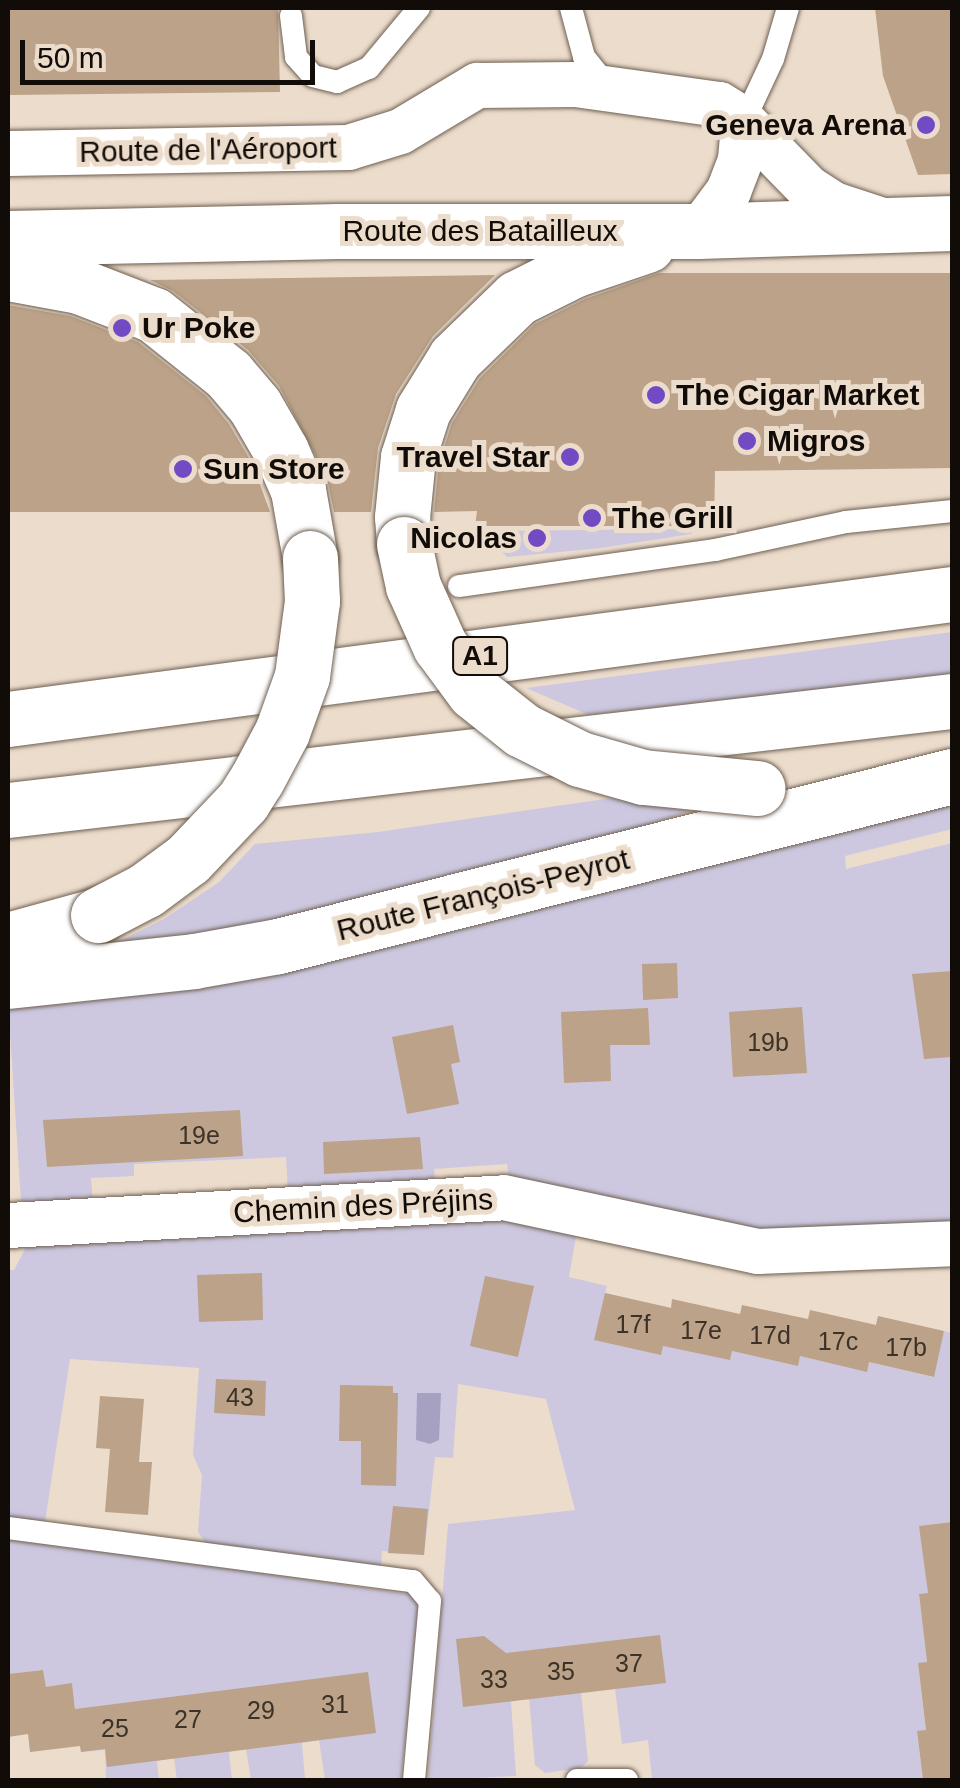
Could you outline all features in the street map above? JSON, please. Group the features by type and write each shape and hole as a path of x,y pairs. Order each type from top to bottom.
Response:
{"main road":[{"name":"Route des Batailleux","path":"8,238 356,231 698,231 887,222 952,223"},
{"path":"698,231 608,257 542,283 507,305 475,334 438,383 418,425 404,487 404,544 412,586 440,646 474,692 522,730 580,759 644,777 757,788 945,777"},
{"path":"8,273 79,286 154,315 228,374 254,406 281,451 298,490 310,558 312,601 302,676 282,732 258,779 188,859 146,890 98,915 8,940"},
{"name":"A1","path":"8,719 952,594"},
{"path":"8,810 952,701"},
{"name":"Route François-Peyrot","path":"8,981 194,962 278,946 945,777"}],"street":[{"name":"Route de l'Aéroport","path":"8,153 348,147 400,131 478,86 575,84 710,101 730,109 807,188 832,204 887,222"},
{"path":"698,231 728,190 740,159 743,123"},
{"name":"Chemin des Préjins","path":"8,1225 503,1198 757,1251 952,1243"}],"lane":[{"path":"290,16 296,57 313,76 337,82 369,68 419,8"},
{"path":"572,8 584,57 596,75 614,89"},
{"path":"743,123 773,59 788,8"},
{"path":"460,586 715,550 846,522 952,512"},
{"path":"8,1528 413,1581 430,1601 414,1780"},
{"path":"577,1780 628,1780"}],"shaded area":[{"path":"694,529 691,534 601,548 507,557 484,531"},
{"path":"952,632 952,675 589,715 526,688"},
{"path":"619,797 690,811 610,837 215,935 112,945 164,919 219,882 255,844 378,832"},
{"path":"952,799 952,829 845,856 846,869 952,843 952,1228 765,1238 510,1185 507,1164 434,1169 435,1185 288,1194 286,1157 134,1164 134,1176 91,1178 93,1205 30,1206 21,1200 8,1002"},
{"path":"500,1211 578,1225 569,1277 607,1286 605,1293 671,1308 663,1346 730,1359 732,1351 797,1365 800,1356 866,1371 869,1362 933,1377 944,1331 952,1333 952,1522 920,1526 928,1593 919,1595 927,1662 918,1664 926,1730 917,1732 923,1780 652,1780 648,1740 622,1744 615,1689 581,1692 588,1761 581,1768 545,1773 535,1765 529,1698 511,1701 516,1776 428,1780 448,1524 575,1510 546,1399 458,1384 453,1458 435,1457 424,1555 382,1551 381,1567 206,1544 198,1532 202,1475 193,1455 199,1368 70,1359 42,1541 413,1595 419,1613 401,1780 325,1780 319,1740 302,1743 305,1780 251,1780 246,1749 229,1752 232,1780 177,1780 174,1758 157,1761 159,1780 106,1780 105,1750 81,1752 72,1684 46,1687 43,1670 8,1674 8,1270 14,1270 26,1247"},
{"path":"417,1393 441,1393 439,1440 430,1444 416,1440"}],"building":[{"path":"8,8 278,8 280,92 8,95"},
{"name":"Geneva Arena","path":"875,8 952,8 952,174 918,175 883,76"},
{"path":"659,273 952,273 952,468 715,471 714,526 475,526 477,511 434,512 439,463 452,423 480,378 535,324 585,299"},
{"path":"495,275 433,336 396,394 378,448 371,512 334,512 327,478 279,386 248,350 173,291 150,280"},
{"path":"8,305 70,316 138,342 206,396 229,424 253,465 270,512 8,512"},
{"path":"677,963 678,998 643,1000 642,964"},
{"path":"952,971 952,1057 924,1059 912,974"},
{"path":"802,1007 807,1073 733,1077 729,1012"},
{"path":"648,1008 650,1045 610,1045 611,1081 564,1083 561,1012"},
{"path":"453,1025 460,1062 451,1064 459,1104 407,1114 392,1037"},
{"path":"240,1110 243,1156 47,1167 43,1120"},
{"path":"420,1137 423,1169 324,1174 323,1142"},
{"path":"262,1273 263,1320 199,1322 197,1275"},
{"path":"485,1276 534,1286 518,1357 470,1346"},
{"path":"605,1293 671,1308 672,1299 740,1314 742,1305 808,1319 810,1310 876,1325 878,1316 944,1331 934,1377 869,1362 867,1372 800,1356 798,1366 732,1351 730,1360 663,1346 661,1355 594,1340"},
{"path":"216,1379 266,1381 265,1416 214,1413"},
{"path":"340,1385 393,1386 393,1393 398,1393 396,1486 361,1485 361,1441 339,1441"},
{"path":"100,1396 144,1399 139,1462 152,1462 148,1515 105,1512 110,1449 96,1448"},
{"path":"393,1506 428,1509 424,1555 388,1553"},
{"path":"952,1522 952,1780 923,1780 917,1731 926,1730 918,1663 927,1662 919,1594 928,1593 919,1526"},
{"path":"660,1635 666,1683 463,1707 456,1639 484,1636 506,1653"},
{"path":"43,1670 46,1687 72,1683 75,1709 368,1672 376,1733 107,1767 105,1749 81,1752 80,1746 30,1752 28,1734 8,1737 8,1674"}],"place":[{"name":"Geneva Arena","path":"926,125"},
{"name":"Ur Poke","path":"122,328"},
{"name":"The Cigar Market","path":"656,395"},
{"name":"Migros","path":"747,441"},
{"name":"Travel Star","path":"570,457"},
{"name":"Sun Store","path":"183,469"},
{"name":"The Grill","path":"592,518"},
{"name":"Nicolas","path":"537,538"}]}
